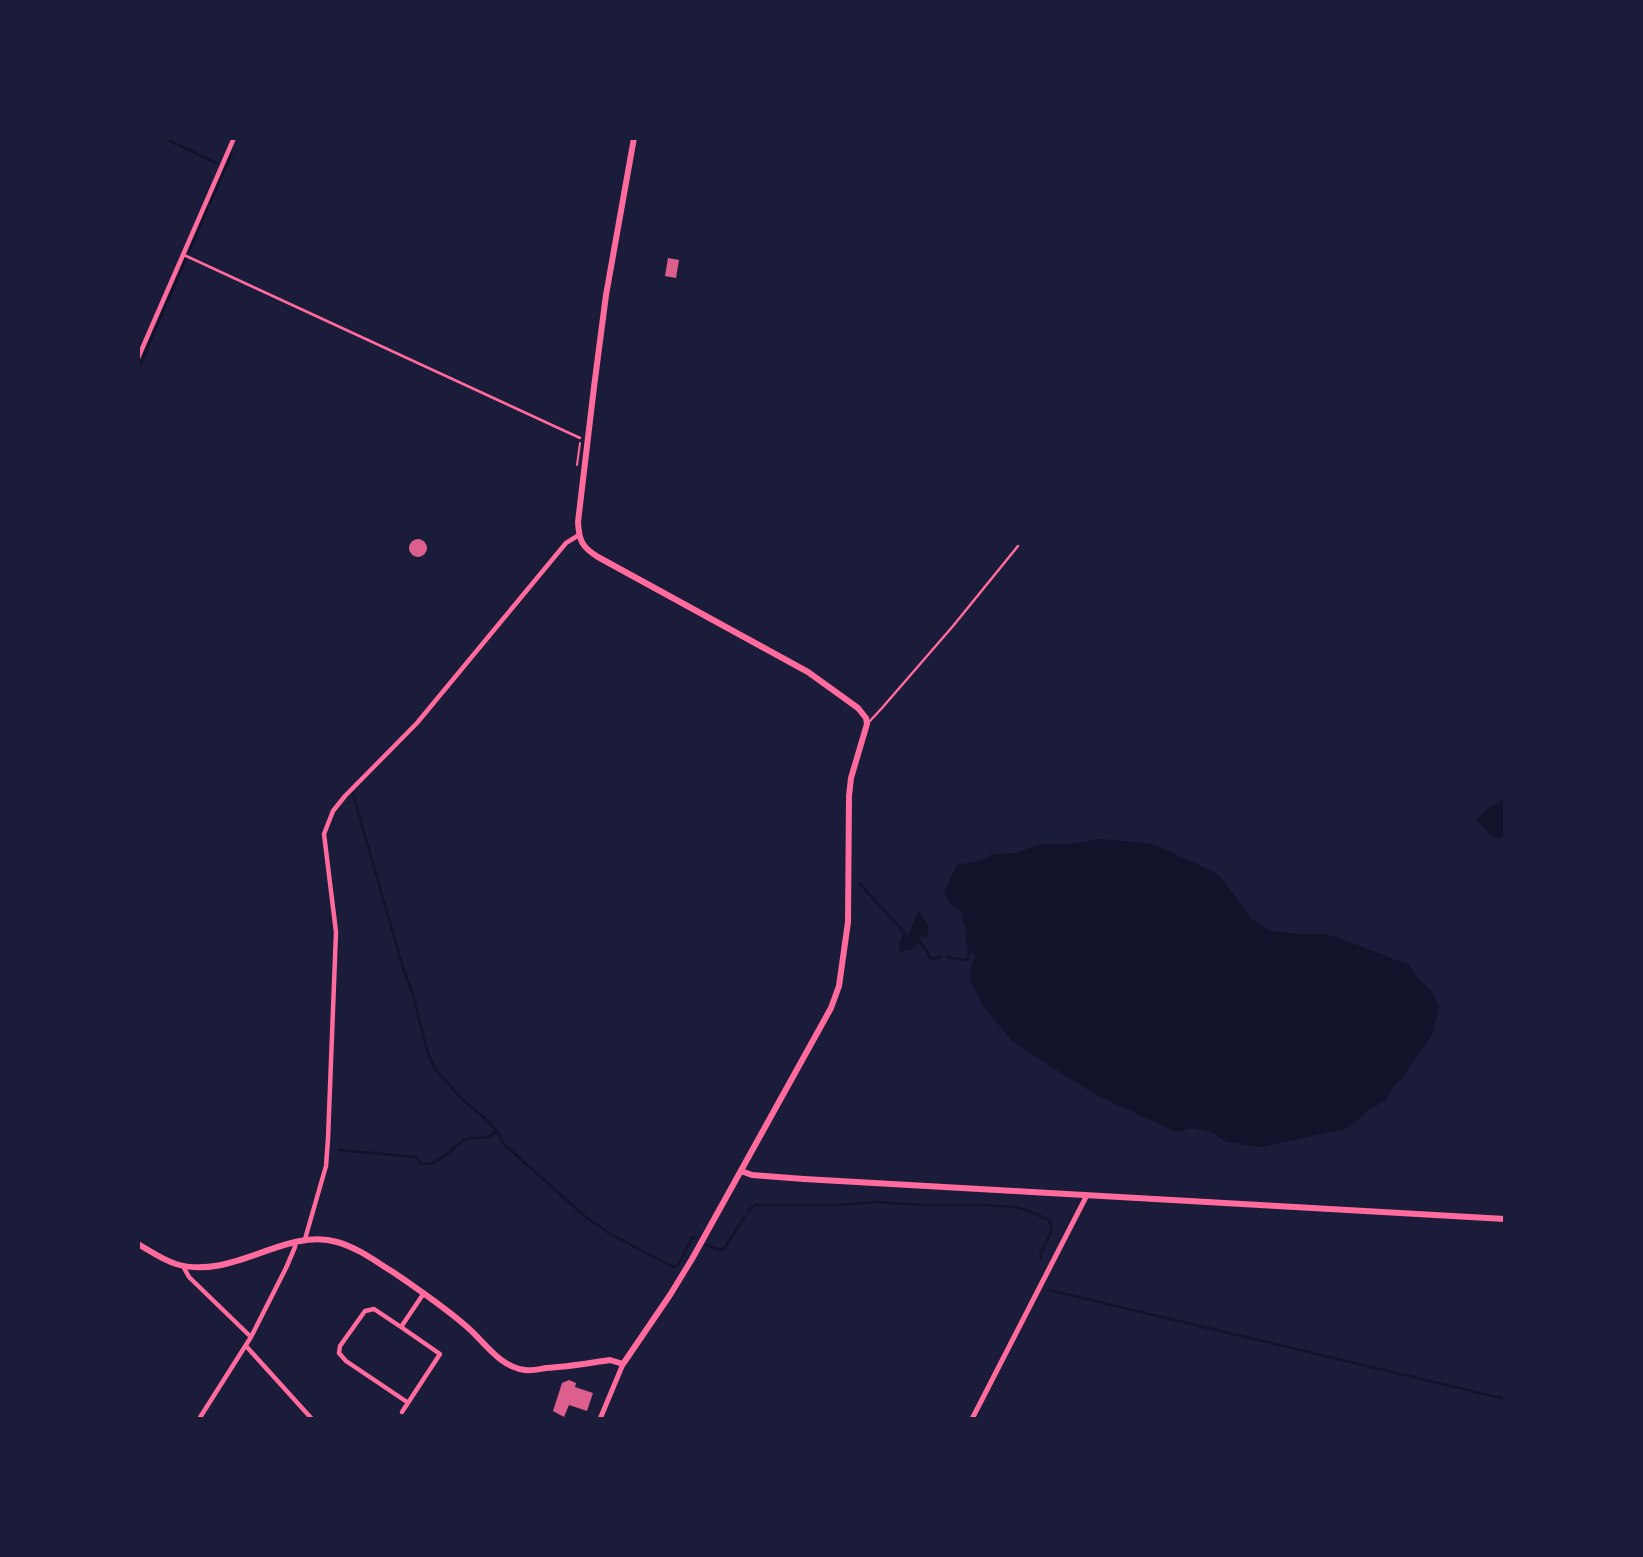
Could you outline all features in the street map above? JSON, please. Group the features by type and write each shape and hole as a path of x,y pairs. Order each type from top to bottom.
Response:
{"main road":[{"path":"138,1244 183,1266 216,1266 305,1239 327,1240 369,1256 424,1293 466,1325 505,1363 524,1370 610,1360 623,1364 682,1277 831,1008 839,986 848,922 849,796 853,769 867,724 866,718 853,703 808,672 598,557 584,546 579,535 578,522 600,337 634,138"},
{"path":"741,1171 752,1175 804,1179 1505,1219"}],"street":[{"path":"138,358 234,138"},
{"path":"305,1239 326,1166 328,1139 336,932 324,834 333,811 345,796 417,723 566,543 579,535"},
{"path":"972,1419 1087,1195"},
{"path":"199,1419 251,1337 289,1261 295,1242"},
{"path":"183,1266 190,1277 251,1337"},
{"path":"401,1327 424,1293"},
{"path":"402,1412 440,1354 374,1309 365,1311 340,1346 339,1353 346,1361 407,1402"},
{"path":"246,1346 312,1419"},
{"path":"600,1419 623,1364"}],"lane":[{"path":"184,254 580,438"},
{"path":"867,724 953,626 1018,546"}],"shaded area":[{"path":"1505,798 1505,838 1500,838 1489,833 1477,820 1486,810"},
{"path":"1101,839 1153,844 1214,872 1224,881 1251,919 1272,931 1337,937 1409,965 1432,991 1439,1007 1431,1037 1385,1101 1368,1110 1349,1128 1262,1147 1227,1142 1211,1132 1193,1128 1176,1132 1094,1094 1012,1041 984,1007 969,979 975,956 967,949 967,933 960,910 950,903 944,892 957,865 983,860 990,855 1015,853 1041,844 1070,844"},
{"path":"919,912 928,924 928,934 924,937 922,935 921,940 911,950 906,951 902,943"}],"building":[{"path":"668,258 679,260 676,278 665,276"},
{"path":"418,539 424,542 427,548 424,554 418,557 412,554 409,548 412,542"},
{"path":"569,1380 576,1383 575,1387 593,1393 587,1411 569,1405 564,1417 553,1411 562,1383"}],"waterway":[{"path":"164,138 216,163"},
{"path":"210,203 232,153"},
{"path":"189,252 208,208"},
{"path":"140,365 186,259"},
{"path":"353,794 428,1054 436,1070 461,1098 490,1123 504,1144 588,1219 614,1236 673,1267 678,1265 692,1238 695,1238"},
{"path":"859,883 905,933 900,947 904,950"},
{"path":"920,942 932,959 941,957"},
{"path":"947,957 964,960 968,958 969,951"},
{"path":"339,1150 415,1157 422,1164 429,1164 465,1140 487,1137 497,1131"},
{"path":"748,1211 755,1205 876,1202 1016,1207 1050,1221 1052,1230 1041,1258"},
{"path":"706,1245 720,1250 725,1248 744,1217"},
{"path":"1049,1290 1505,1399"}]}
